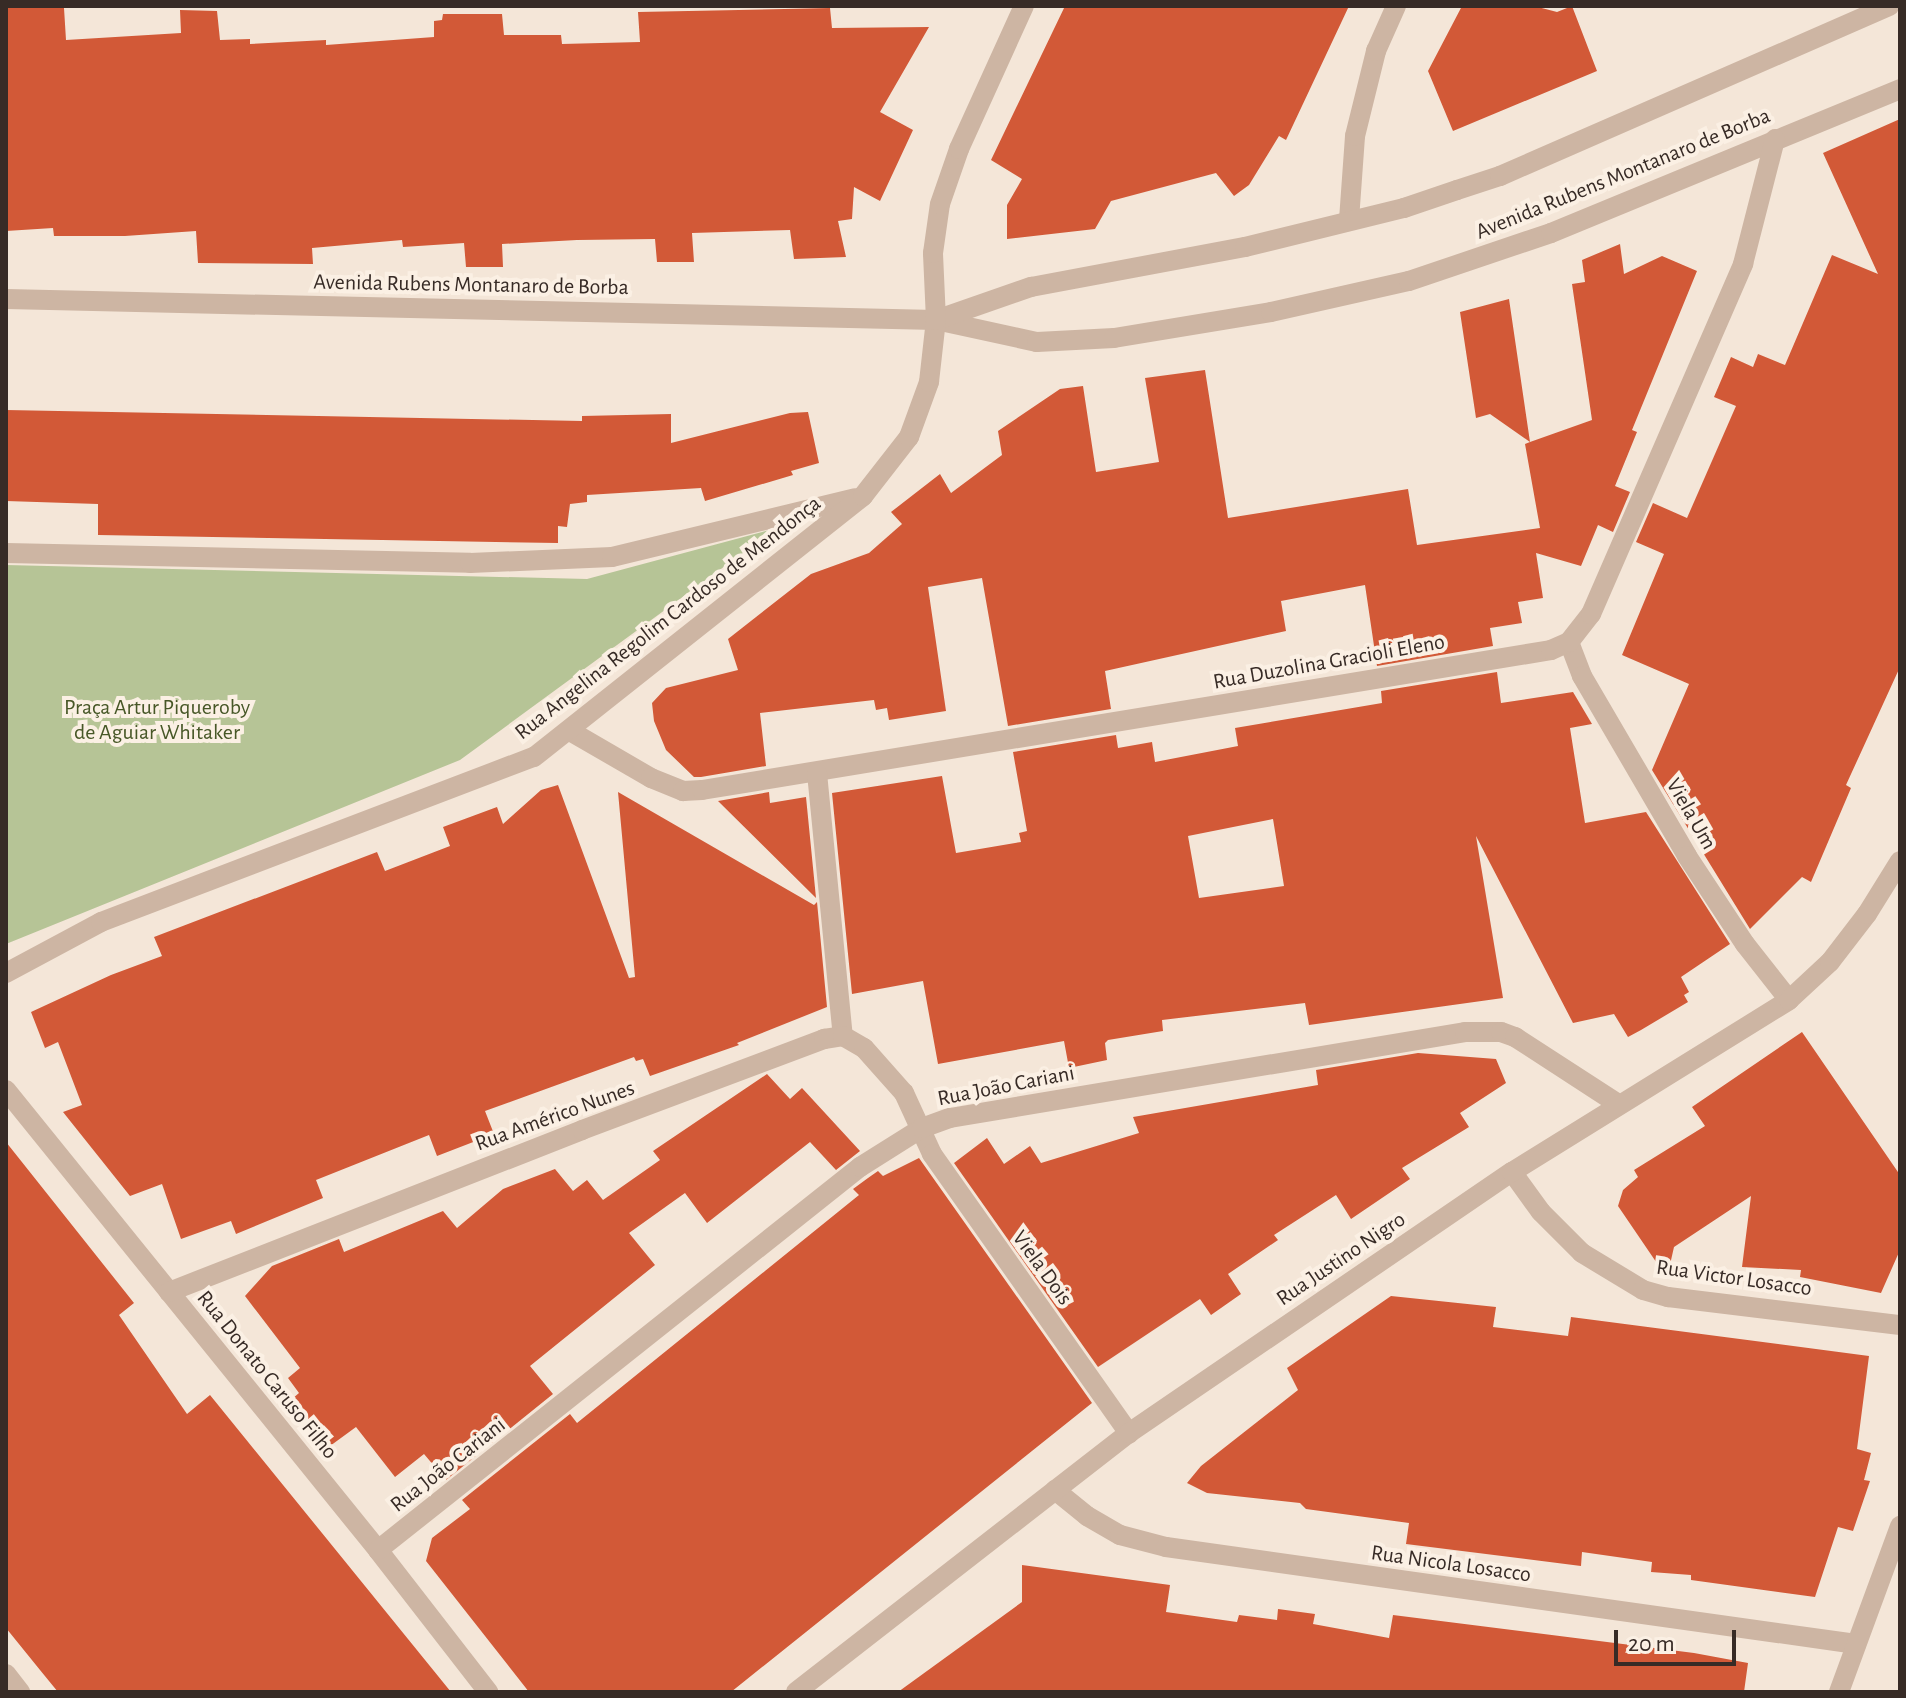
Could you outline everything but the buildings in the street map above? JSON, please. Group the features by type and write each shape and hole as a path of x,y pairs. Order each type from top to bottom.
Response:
{"street":[{"name":"Rua Angelina Regolim Cardoso de Mendonça","path":"6,973 101,922 534,757 863,496 909,437 929,382 936,320 933,253 940,204 959,149 1024,6"},
{"path":"1349,220 1355,136 1376,51 1396,6"},
{"name":"Avenida Rubens Montanaro de Borba","path":"936,320 1031,287 1245,247 1404,208 1500,176 1889,6"},
{"name":"Avenida Rubens Montanaro de Borba","path":"6,299 936,320 1037,342 1114,338 1271,312 1409,281 1551,233 1900,89"},
{"path":"1569,642 1591,614 1743,264 1775,139"},
{"path":"6,553 470,563 612,557 863,496"},
{"name":"Rua Duzolina Gracioli Eleno","path":"570,731 651,778 683,791 817,773 1551,650 1569,642"},
{"name":"Viela Um","path":"1569,642 1582,676 1687,856 1745,944 1789,1000"},
{"path":"817,773 843,1036 864,1048 881,1065 904,1093 922,1128"},
{"name":"Rua Justino Nigro","path":"796,1692 1129,1433 1512,1172 1789,1000 1830,962 1867,914 1900,861"},
{"name":"Rua João Cariani","path":"378,1550 860,1167 922,1128 950,1118 1465,1032 1501,1032 1515,1037 1618,1104"},
{"name":"Rua Américo Nunes","path":"169,1292 582,1130 824,1039 843,1036"},
{"name":"Rua Donato Caruso Filho","path":"6,1090 378,1550 488,1692"},
{"name":"Viela Dois","path":"922,1128 932,1154 1129,1433"},
{"name":"Rua Victor Losacco","path":"1512,1172 1541,1212 1582,1253 1643,1290 1668,1297 1900,1325"},
{"name":"Rua Nicola Losacco","path":"1055,1490 1087,1516 1120,1535 1166,1547 1856,1644"},
{"path":"1839,1692 1900,1526"},
{"path":"6,1674 20,1692"}],"green space":[{"name":"Praça Artur Piqueroby de Aguiar Whitaker","path":"777,528 460,760 6,944 6,565 587,579"}]}
